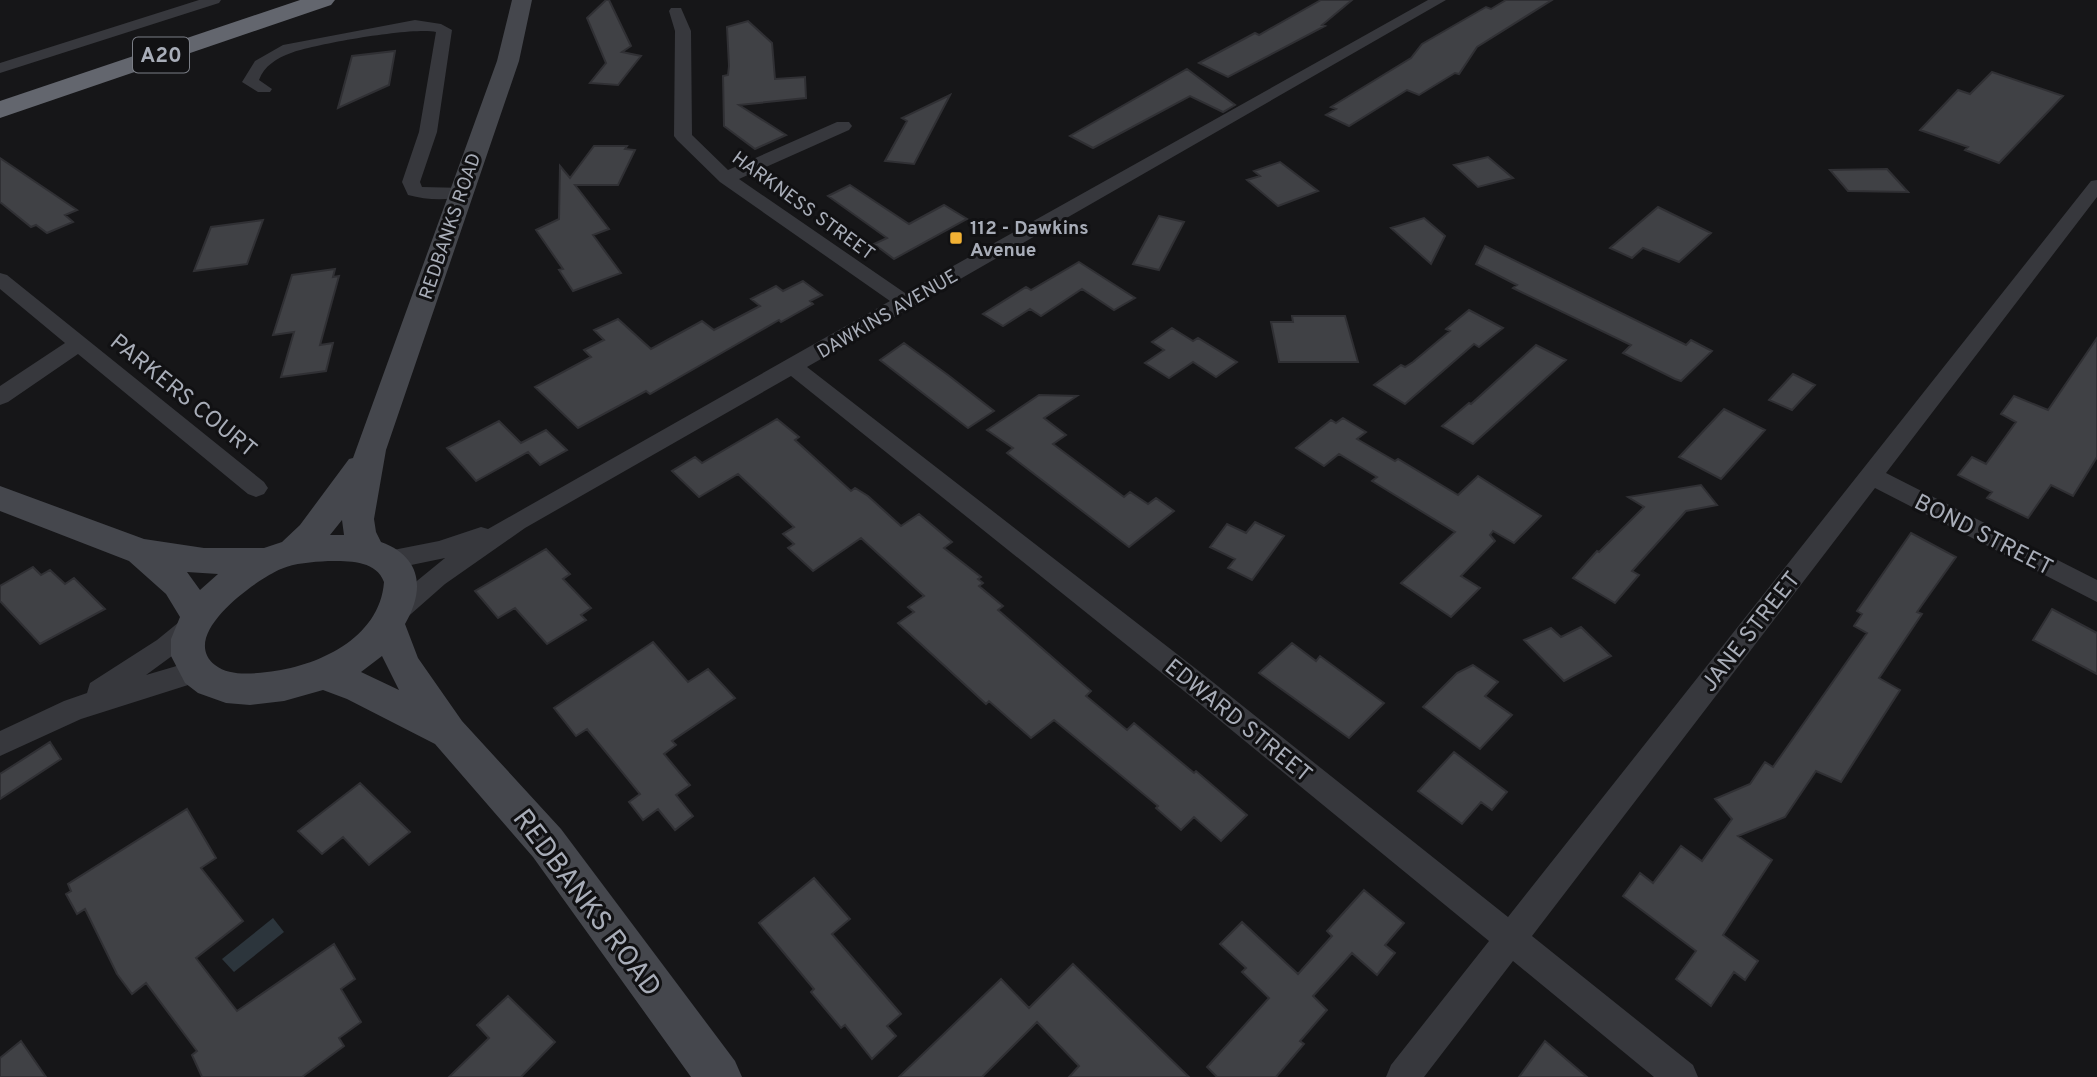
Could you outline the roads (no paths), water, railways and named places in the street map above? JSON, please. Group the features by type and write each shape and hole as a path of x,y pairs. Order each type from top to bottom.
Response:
{"highway":[{"name":"A20","path":"0,90 260,0"},
{"name":"A20","path":"0,110 323,0"}],"main road":[{"name":"REDBANKS ROAD","path":"377,556 359,532 358,519 370,450 459,192 508,61 522,0"},
{"name":"REDBANKS ROAD","path":"279,557 309,538 339,502 370,450"},
{"path":"0,498 141,552 204,561 279,557 328,548 377,556 396,571 400,597 391,619 358,655 323,675 277,687 227,687 207,680 197,671 191,659 189,645 196,621 225,586 279,557"},
{"path":"141,552 178,584 196,621"},
{"name":"REDBANKS ROAD","path":"391,619 403,665 449,733 500,787 547,843 719,1077"},
{"name":"REDBANKS ROAD","path":"323,675 359,687 449,733"}],"street":[{"path":"0,68 214,0"},
{"name":"DAWKINS AVENUE","path":"391,619 436,577 516,522 1439,0"},
{"name":"HARKNESS STREET","path":"676,11 683,31 683,136 726,178 905,303"},
{"path":"264,89 250,82 253,72 272,54 289,48 415,26 444,30 428,132 411,182 414,191 432,194 459,192"},
{"path":"726,178 843,126"},
{"name":"JANE STREET","path":"1404,1077 2097,186"},
{"name":"PARKERS COURT","path":"0,279 256,488"},
{"name":"PARKERS COURT","path":"0,397 78,344"},
{"name":"EDWARD STREET","path":"793,367 1194,683 1681,1077"},
{"name":"BOND STREET","path":"1871,476 2097,592"},
{"name":"DAWKINS AVENUE","path":"377,556 462,543 516,522"},
{"path":"74,709 166,648 196,621"},
{"path":"0,744 74,709 197,671"}],"place":[{"name":"112 - Dawkins Avenue","path":"956,238"}]}
